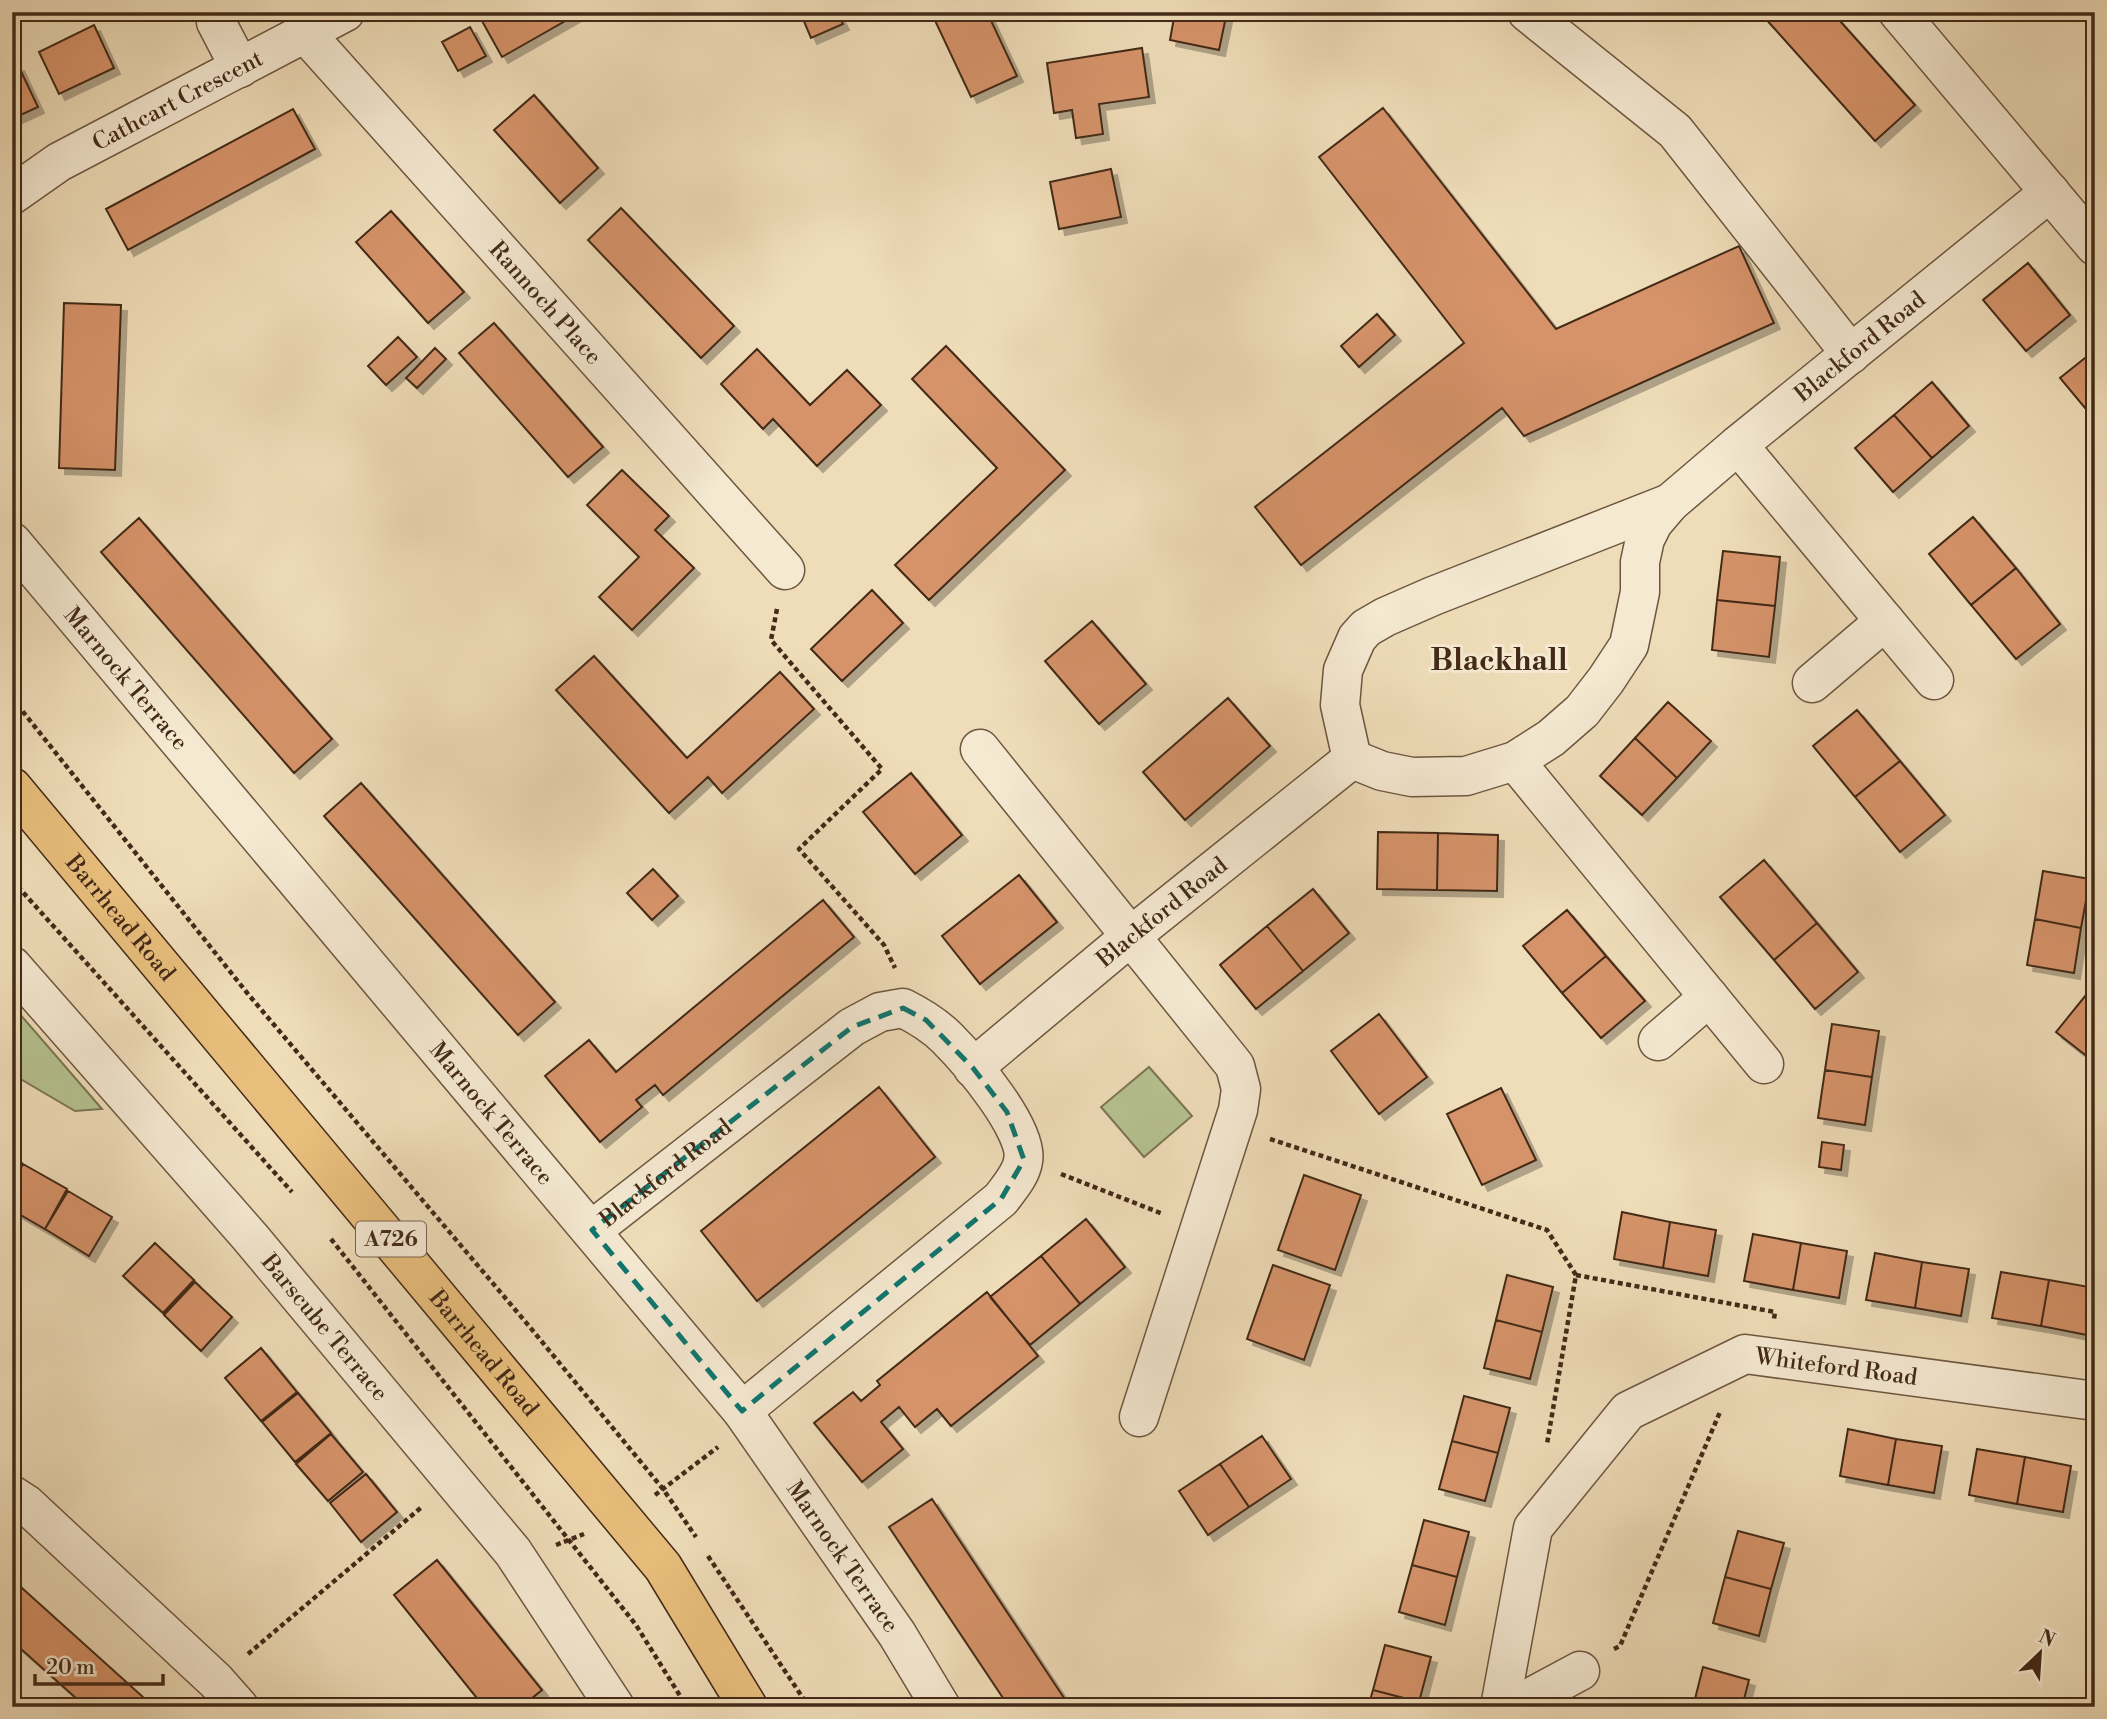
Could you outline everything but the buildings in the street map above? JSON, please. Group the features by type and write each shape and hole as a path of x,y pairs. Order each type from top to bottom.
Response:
{"main road":[{"name":"Barrhead Road","path":"12,787 663,1567 748,1707"}],"street":[{"path":"215,12 216,22 240,68"},
{"name":"Cathcart Crescent","path":"12,195 59,162 345,12"},
{"path":"1527,12 1675,131 1851,354"},
{"path":"1899,12 2095,246"},
{"name":"Rannoch Place","path":"306,34 785,570"},
{"name":"Blackford Road","path":"1352,759 1382,771 1412,777 1466,776 1515,761 1551,738 1582,711 1629,645 1640,592 1640,562 1644,539 1670,503 2050,192"},
{"path":"1738,445 1934,680"},
{"name":"Blackford Road","path":"1352,759 1340,705 1343,670 1357,638 1366,628 1433,596 1670,503"},
{"name":"Marnock Terrace","path":"12,542 746,1416 897,1634 941,1707"},
{"path":"1812,683 1885,621"},
{"path":"980,749 1235,1066 1241,1089 1233,1127 1139,1417"},
{"name":"Blackford Road","path":"973,1068 1131,936 1352,759"},
{"path":"1515,761 1764,1064"},
{"name":"Barscube Terrace","path":"12,966 250,1237 513,1552 615,1707"},
{"path":"1658,1041 1709,996"},
{"path":"746,1416 1001,1199 1024,1160 1018,1134 1007,1112 973,1068 948,1039 926,1020 903,1007"},
{"name":"Blackford Road","path":"592,1230 852,1027 880,1012 903,1007"},
{"name":"Whiteford Road","path":"1500,1707 1533,1528 1628,1411 1756,1355 2095,1401"},
{"path":"12,1495 26,1504 228,1694"},
{"path":"1513,1707 1580,1671"}],"path":[{"path":"785,570 771,640 882,769 799,849 884,945 896,969 903,1007"},
{"path":"12,698 248,994 663,1489 809,1707"},
{"path":"12,880 300,1200"},
{"path":"1233,1127 1547,1230 1576,1275 1546,1448"},
{"path":"1024,1160 1200,1228"},
{"path":"326,1233 636,1625 687,1707"},
{"path":"1576,1275 1775,1312 1620,1646 1580,1671"},
{"path":"663,1489 746,1416"},
{"path":"228,1694 453,1480"}],"highlighted area":[{"path":"903,1008 926,1020 973,1068 1007,1112 1024,1160 1001,1199 742,1411 592,1230 852,1027"}],"green space":[{"path":"12,1005 102,1109 75,1111 12,1074"},
{"path":"1149,1067 1192,1116 1144,1157 1101,1107"}],"district":[{"name":"Blackhall","path":"1499,660"}]}
